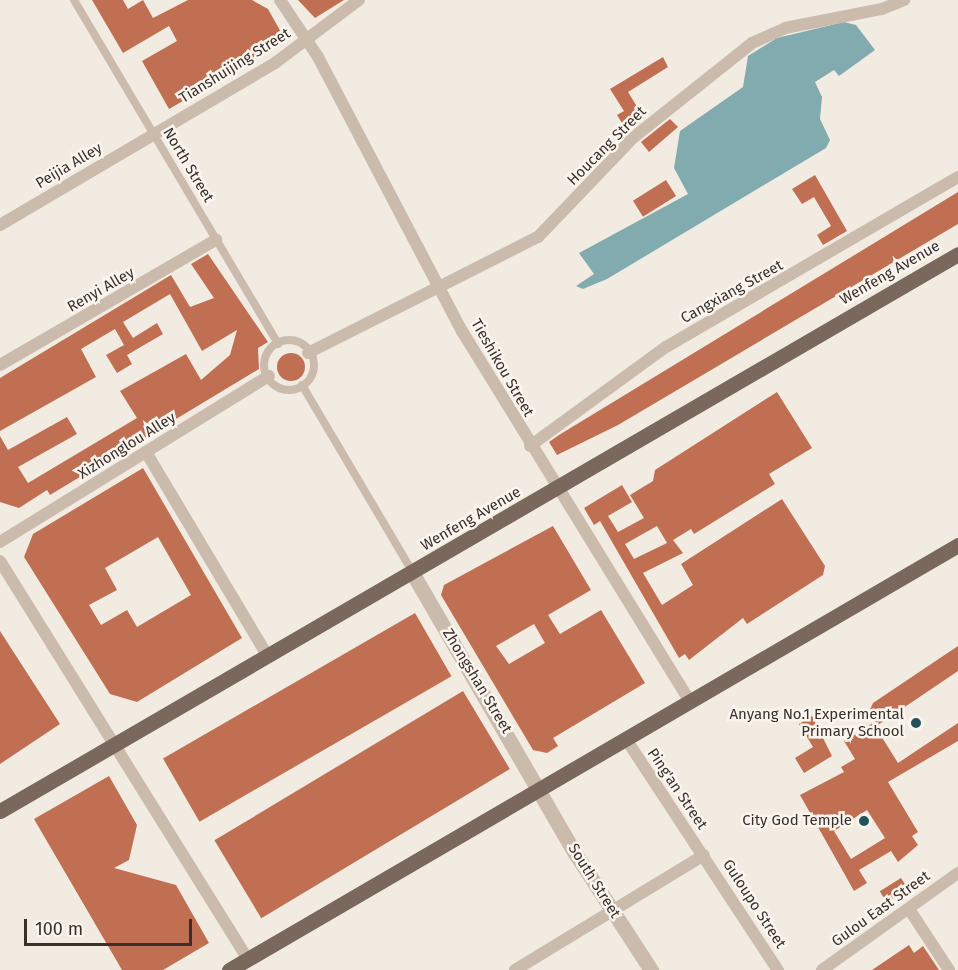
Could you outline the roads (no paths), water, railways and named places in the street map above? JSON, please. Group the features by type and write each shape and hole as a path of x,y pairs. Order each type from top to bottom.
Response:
{"main road":[{"name":"Wenfeng Avenue","path":"0,811 413,574 958,254"},
{"path":"240,966 958,545"}],"street":[{"name":"North Street","path":"74,0 278,344"},
{"name":"Tieshikou Street","path":"280,0 307,39 439,288 530,446 690,702"},
{"name":"Tianshuijing Street","path":"153,133 307,39 359,0"},
{"name":"Houcang Street","path":"308,353 439,288 544,231 634,137 745,48 785,28 904,0"},
{"name":"Peijia Alley","path":"0,225 153,133"},
{"name":"Cangxiang Street","path":"530,446 666,347 958,177"},
{"name":"Renyi Alley","path":"0,365 216,240"},
{"path":"289,337 300,340 308,353 313,378 290,392 276,388 262,365 266,351 289,337"},
{"name":"Xizhonglou Alley","path":"0,542 269,376"},
{"path":"302,385 413,574"},
{"path":"146,452 268,657"},
{"path":"0,561 117,744 240,966"},
{"name":"Zhongshan Street","path":"413,574 541,789"},
{"name":"Ping'an Street","path":"626,739 704,855"},
{"name":"South Street","path":"541,789 614,913 651,970"},
{"path":"515,970 614,913 704,855"},
{"name":"Guloupo Street","path":"704,855 778,970"},
{"name":"Gulou East Street","path":"822,970 958,873"},
{"path":"909,909 949,970"}],"water":[{"path":"844,22 856,25 875,50 839,76 834,70 815,82 822,97 820,119 830,140 826,148 607,279 583,289 576,286 594,274 579,253 688,194 674,168 680,131 743,87 748,56 777,38"}],"place":[{"name":"Anyang No.1 Experimental Primary School","path":"916,723"},
{"name":"City God Temple","path":"864,821"}]}
